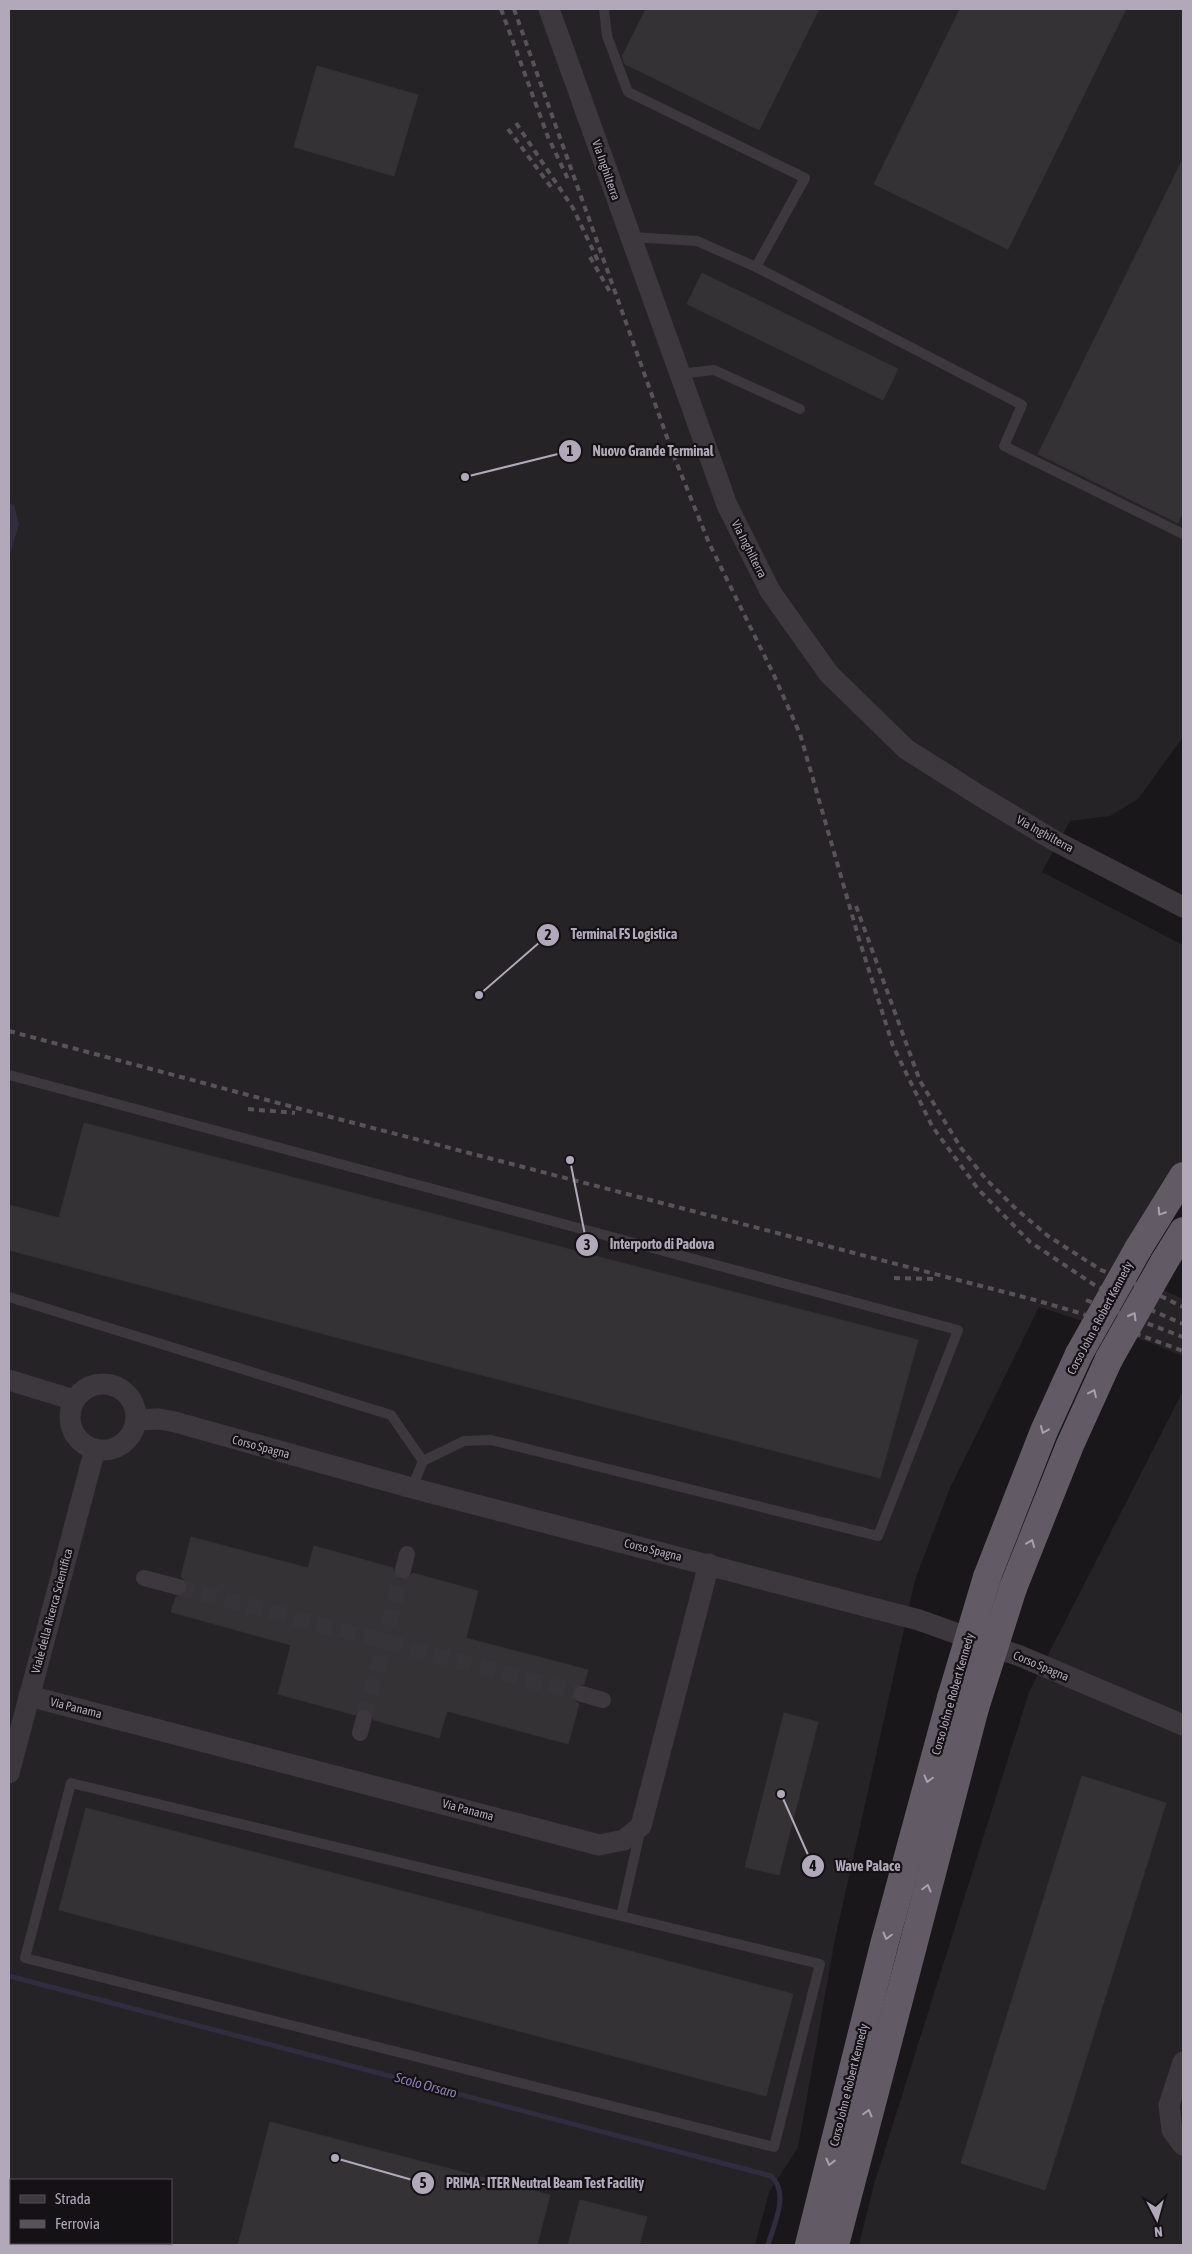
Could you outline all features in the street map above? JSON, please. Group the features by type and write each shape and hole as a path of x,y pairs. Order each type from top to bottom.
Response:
{"highway":[{"name":"Corso John e Robert Kennedy","path":"834,2245 963,1703 987,1577 1044,1431 1079,1354 1138,1248 1183,1176"},
{"name":"Corso John e Robert Kennedy","path":"810,2245 884,1945 963,1703 1013,1588 1070,1445 1109,1359 1183,1231"}],"street":[{"name":"Via Inghilterra","path":"549,9 727,505 770,591 829,674 906,749 1055,841 1183,907"},
{"path":"9,1380 74,1400"},
{"path":"110,1384 127,1393 134,1402 136,1420 136,1427 128,1440 119,1447 102,1451 80,1442 73,1432 70,1422 70,1410 74,1400 89,1386 110,1384"},
{"name":"Corso Spagna","path":"136,1420 160,1419 175,1422 412,1488 919,1620 1020,1656 1183,1725"},
{"name":"Viale della Ricerca Scientifica","path":"9,1773 95,1449"},
{"path":"641,1826 709,1564"},
{"path":"144,1578 178,1587"},
{"path":"582,1694 603,1700"},
{"name":"Via Panama","path":"29,1696 599,1845 624,1840 641,1826"},
{"name":"Corso Spagna","path":"1159,1716 1183,1735"},
{"path":"1183,2062 1169,2105 1172,2130 1183,2145"}],"lane":[{"path":"604,9 607,36 628,92 805,178 756,267"},
{"path":"629,236 697,242 756,267 1022,405 1004,446 1183,534"},
{"path":"679,374 714,370 800,409"},
{"path":"9,1076 958,1330 878,1536 491,1440 464,1441 423,1461 412,1488"},
{"path":"9,1296 391,1415 423,1461"},
{"path":"71,1784 621,1916 820,1964 774,2146 25,1958 71,1784"},
{"path":"621,1916 641,1826"}],"shaded area":[{"path":"9,9 1183,9 1183,737 1138,799 1110,816 1070,821 1042,872 1183,945 1183,1163 1123,1271 1183,1299 1183,1356 1148,1342 1039,1307 950,1488 915,1580 835,1939 798,2148 769,2192 755,2245 9,2245"},
{"path":"9,503 14,505 19,524 9,558"},
{"path":"1183,1391 1183,2245 859,2245 875,2181 1029,1692"}],"building":[{"path":"646,9 819,9 759,130 625,64 622,57"},
{"path":"960,9 1126,9 1008,249 874,184"},
{"path":"317,66 418,95 394,176 294,147"},
{"path":"1183,159 1183,512 1178,523 1038,454"},
{"path":"702,273 898,369 883,400 687,304"},
{"path":"84,1123 918,1340 880,1478 358,1343 9,1250 9,1205 59,1218"},
{"path":"191,1537 308,1568 314,1546 393,1568 394,1573 400,1580 406,1579 413,1573 478,1591 466,1638 588,1670 584,1684 575,1687 572,1692 575,1701 579,1704 568,1744 447,1711 439,1738 374,1720 371,1711 367,1709 361,1709 355,1715 278,1694 291,1645 171,1612 176,1597 185,1594 188,1589 185,1580 181,1577"},
{"path":"784,1713 818,1722 779,1875 745,1867"},
{"path":"1082,1776 1166,1803 1045,2190 961,2163"},
{"path":"86,1808 793,1994 766,2096 59,1910"},
{"path":"270,2122 550,2195 537,2245 238,2245"},
{"path":"580,2200 647,2217 639,2245 568,2245"}],"waterway":[{"name":"Scolo Orsaro","path":"9,1976 771,2176 777,2183 780,2200 777,2218 768,2245"}],"tunnel":[{"path":"364,1718 403,1570"},
{"path":"178,1587 582,1694"}],"railway":[{"path":"501,9 548,137 568,179"},
{"path":"514,9 673,454 709,543 773,673 800,734 859,939 893,1046 932,1126 978,1189 1030,1242 1096,1286 1183,1324"},
{"path":"516,123 573,208 598,261"},
{"path":"508,129 554,191"},
{"path":"590,257 610,292"},
{"path":"856,906 920,1081 961,1148 985,1178 1015,1208 1048,1236 1101,1270 1138,1285 1183,1307"},
{"path":"9,1031 323,1115 1035,1300 1083,1314 1183,1351"},
{"path":"248,1109 295,1113"},
{"path":"894,1278 934,1279"},
{"path":"1086,1300 1183,1337"}],"place":[{"name":"Nuovo Grande Terminal","path":"465,477"},
{"name":"Terminal FS Logistica","path":"479,995"},
{"name":"Interporto di Padova","path":"570,1160"},
{"name":"Wave Palace","path":"781,1794"},
{"name":"PRIMA - ITER Neutral Beam Test Facility","path":"335,2158"}]}
